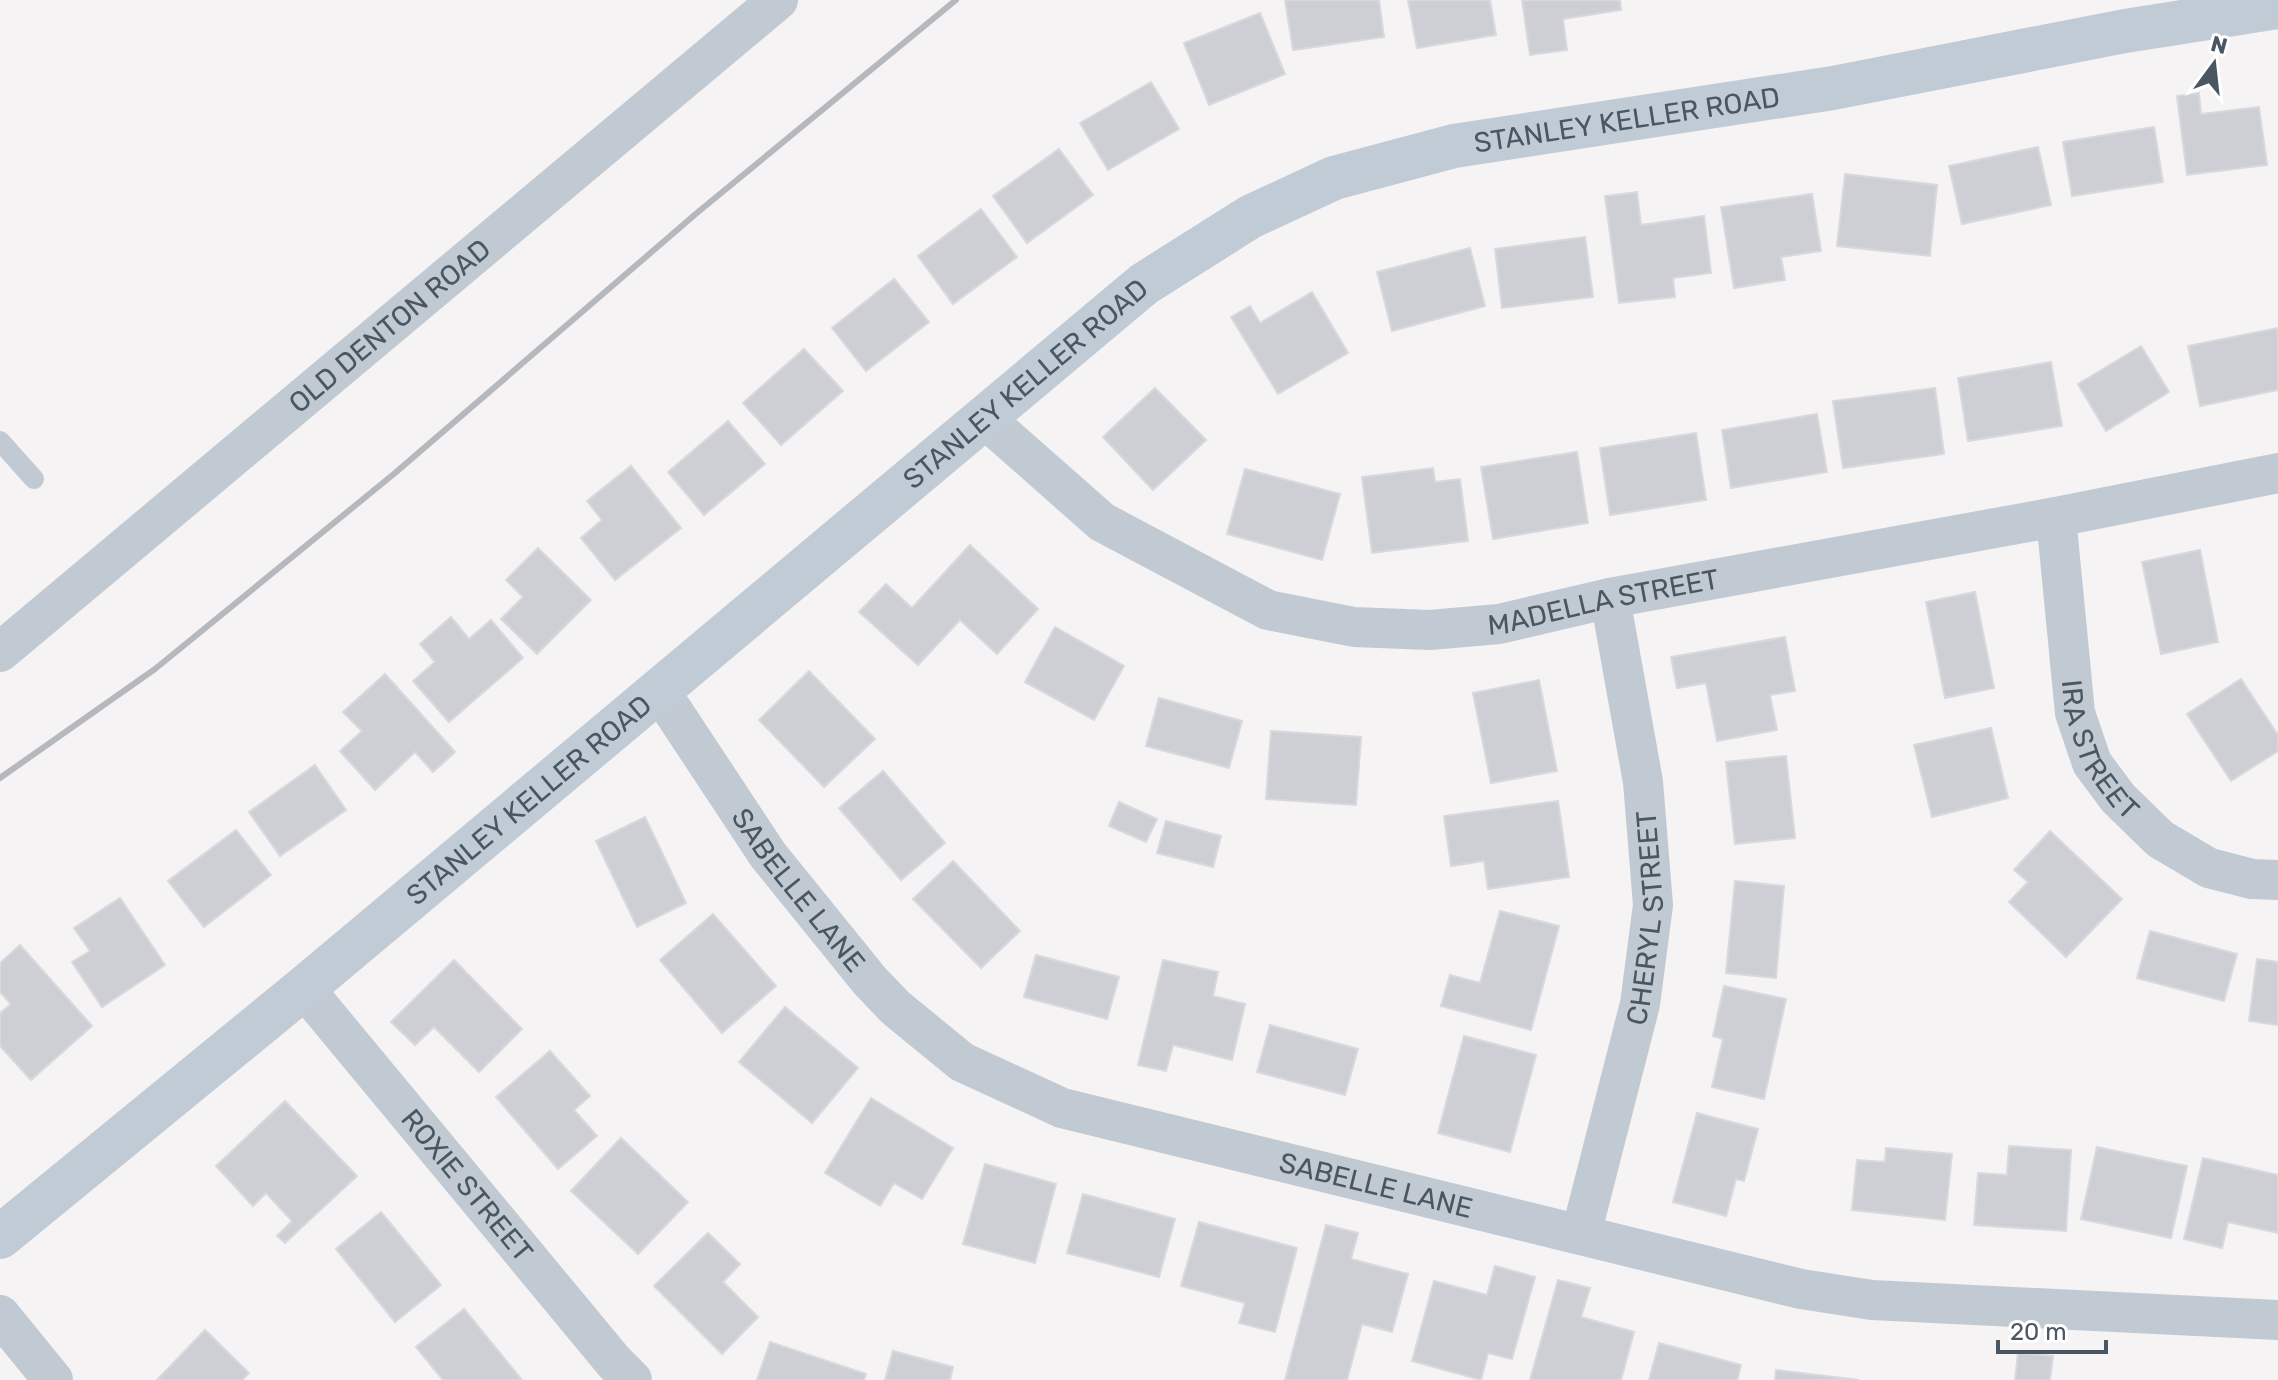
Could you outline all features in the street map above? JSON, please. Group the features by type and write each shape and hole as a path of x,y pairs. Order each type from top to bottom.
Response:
{"street":[{"name":"OLD DENTON ROAD","path":"5,636 778,0"},
{"name":"STANLEY KELLER ROAD","path":"0,1237 304,988 1144,284 1250,217 1334,178 1454,146 1833,88 2125,31 2278,7"},
{"name":"MADELLA STREET","path":"983,417 1102,522 1268,610 1354,627 1430,630 1499,624 1610,598 2056,517 2278,473"},
{"name":"IRA STREET","path":"2056,517 2075,713 2092,763 2118,798 2160,839 2209,868 2252,879 2278,880"},
{"name":"CHERYL STREET","path":"1581,1234 1640,1004 1653,905 1643,782 1610,598"},
{"name":"SABELLE LANE","path":"659,690 768,855 870,981 896,1008 962,1062 1062,1108 1801,1289 1872,1300 2278,1320"},
{"name":"ROXIE STREET","path":"304,988 632,1380"},
{"path":"0,1315 53,1380"}],"lane":[{"path":"0,441 34,479"}],"building":[{"path":"1285,0 1379,0 1384,37 1293,50"},
{"path":"1408,0 1490,0 1496,35 1417,48"},
{"path":"1522,0 1620,0 1621,10 1563,19 1567,50 1530,55"},
{"path":"1260,13 1285,74 1209,105 1184,43"},
{"path":"1151,82 1179,129 1108,170 1080,123"},
{"path":"2199,93 2201,114 2259,107 2267,165 2187,175 2177,96"},
{"path":"2154,127 2163,182 2072,196 2063,142"},
{"path":"2038,147 2051,205 1962,224 1949,166"},
{"path":"1059,149 1093,195 1027,243 993,196"},
{"path":"1845,174 1937,185 1930,256 1837,246"},
{"path":"1637,192 1641,225 1704,216 1711,273 1673,278 1675,297 1619,303 1605,196"},
{"path":"1812,194 1821,251 1781,257 1785,280 1734,288 1721,207"},
{"path":"981,209 1017,257 953,304 918,256"},
{"path":"1585,237 1593,297 1502,308 1495,249"},
{"path":"1470,248 1485,306 1392,331 1377,272"},
{"path":"894,279 929,322 866,371 832,328"},
{"path":"1312,292 1348,353 1278,394 1231,317 1250,306 1260,323"},
{"path":"2278,328 2278,390 2200,406 2188,346"},
{"path":"2141,346 2169,392 2106,431 2078,384"},
{"path":"804,349 843,391 781,445 743,403"},
{"path":"2051,362 2062,426 1968,441 1958,378"},
{"path":"1155,388 1206,440 1153,490 1103,437"},
{"path":"1935,388 1944,454 1843,468 1833,401"},
{"path":"1817,414 1827,472 1731,488 1722,430"},
{"path":"728,421 765,464 704,515 668,472"},
{"path":"1696,433 1706,500 1610,515 1600,448"},
{"path":"1577,452 1588,523 1493,539 1481,467"},
{"path":"631,466 681,528 615,580 581,538 602,520 587,501"},
{"path":"1433,468 1435,482 1460,479 1468,541 1372,553 1362,477"},
{"path":"1245,469 1340,494 1322,560 1227,534"},
{"path":"970,545 1038,609 997,654 960,620 918,665 859,612 886,584 912,608"},
{"path":"538,548 591,600 537,654 501,619 523,597 506,580"},
{"path":"2200,550 2218,642 2161,654 2142,562"},
{"path":"1975,592 1994,688 1945,698 1926,602"},
{"path":"451,617 469,639 491,620 523,658 449,722 413,681 435,662 420,644"},
{"path":"1055,627 1124,666 1094,720 1025,682"},
{"path":"1785,637 1795,691 1770,695 1777,730 1717,741 1706,683 1677,688 1671,657"},
{"path":"809,671 875,739 824,787 759,720"},
{"path":"385,674 455,752 433,772 415,752 375,790 340,751 362,731 343,712"},
{"path":"2241,679 2278,735 2278,751 2231,781 2187,714"},
{"path":"1539,680 1557,771 1491,783 1473,693"},
{"path":"1159,698 1242,721 1229,768 1146,746"},
{"path":"1991,728 2008,798 1932,817 1914,745"},
{"path":"1271,731 1361,737 1356,805 1266,799"},
{"path":"1786,756 1795,838 1735,844 1726,762"},
{"path":"315,765 346,810 280,856 249,812"},
{"path":"883,771 945,843 901,880 839,808"},
{"path":"1558,801 1569,877 1488,889 1484,861 1451,866 1444,816"},
{"path":"1119,802 1157,819 1146,842 1109,826"},
{"path":"645,817 686,903 637,927 596,841"},
{"path":"1166,821 1221,836 1213,867 1157,853"},
{"path":"236,830 271,875 204,927 168,881"},
{"path":"2050,831 2122,899 2066,957 2009,902 2028,882 2014,870"},
{"path":"953,861 1020,931 981,968 913,899"},
{"path":"1735,881 1784,886 1776,978 1726,973"},
{"path":"120,898 165,965 102,1007 72,962 90,951 74,928"},
{"path":"1500,911 1559,926 1531,1030 1441,1006 1450,975 1480,983"},
{"path":"713,914 776,986 722,1033 660,960"},
{"path":"2150,931 2237,954 2224,1001 2137,978"},
{"path":"20,945 92,1026 31,1080 0,1046 0,1013 11,1004 0,992 0,963"},
{"path":"1036,955 1119,977 1107,1019 1024,997"},
{"path":"2257,959 2278,962 2278,1025 2249,1021"},
{"path":"454,960 522,1029 479,1072 434,1027 415,1045 391,1022"},
{"path":"1163,960 1218,972 1213,996 1245,1004 1232,1060 1173,1045 1166,1071 1138,1065"},
{"path":"1724,986 1786,999 1764,1099 1712,1087 1723,1039 1713,1036"},
{"path":"785,1007 858,1068 812,1123 739,1062"},
{"path":"1270,1025 1358,1049 1345,1095 1257,1072"},
{"path":"1464,1036 1536,1055 1510,1152 1438,1133"},
{"path":"550,1051 590,1096 574,1110 597,1136 558,1169 496,1097"},
{"path":"871,1098 953,1148 922,1199 894,1183 880,1206 825,1173"},
{"path":"285,1101 357,1176 285,1243 277,1236 292,1221 266,1193 253,1206 216,1166"},
{"path":"1697,1113 1758,1129 1744,1181 1736,1179 1726,1216 1673,1202"},
{"path":"621,1138 688,1202 638,1254 571,1191"},
{"path":"2009,1146 2071,1150 2066,1231 1974,1225 1978,1173 2007,1175"},
{"path":"2097,1147 2187,1166 2171,1238 2081,1219"},
{"path":"1886,1148 1952,1154 1945,1220 1852,1210 1857,1160 1885,1162"},
{"path":"2203,1158 2278,1175 2278,1233 2228,1222 2222,1248 2184,1239"},
{"path":"985,1164 1056,1184 1035,1263 963,1244"},
{"path":"1083,1194 1175,1219 1159,1277 1067,1253"},
{"path":"381,1212 441,1285 395,1322 336,1249"},
{"path":"1199,1222 1297,1248 1275,1332 1239,1323 1245,1303 1181,1286"},
{"path":"1326,1225 1358,1233 1351,1259 1408,1274 1392,1332 1362,1324 1347,1380 1285,1380"},
{"path":"708,1233 740,1264 723,1282 758,1317 722,1354 654,1286"},
{"path":"1495,1266 1535,1277 1512,1359 1488,1353 1481,1380 1412,1361 1434,1281 1487,1295"},
{"path":"1558,1280 1590,1288 1581,1317 1634,1332 1621,1380 1530,1380"},
{"path":"464,1309 522,1380 443,1380 416,1347"},
{"path":"205,1330 249,1373 242,1380 157,1380"},
{"path":"770,1342 866,1374 864,1380 757,1380"},
{"path":"1659,1343 1741,1365 1737,1380 1649,1380"},
{"path":"893,1351 953,1367 950,1380 885,1380"},
{"path":"2018,1353 2053,1356 2050,1380 2015,1380"},
{"path":"1776,1370 1859,1380 1775,1380"}],"railway":[{"path":"0,778 155,669 395,473 698,212 956,0"}]}
